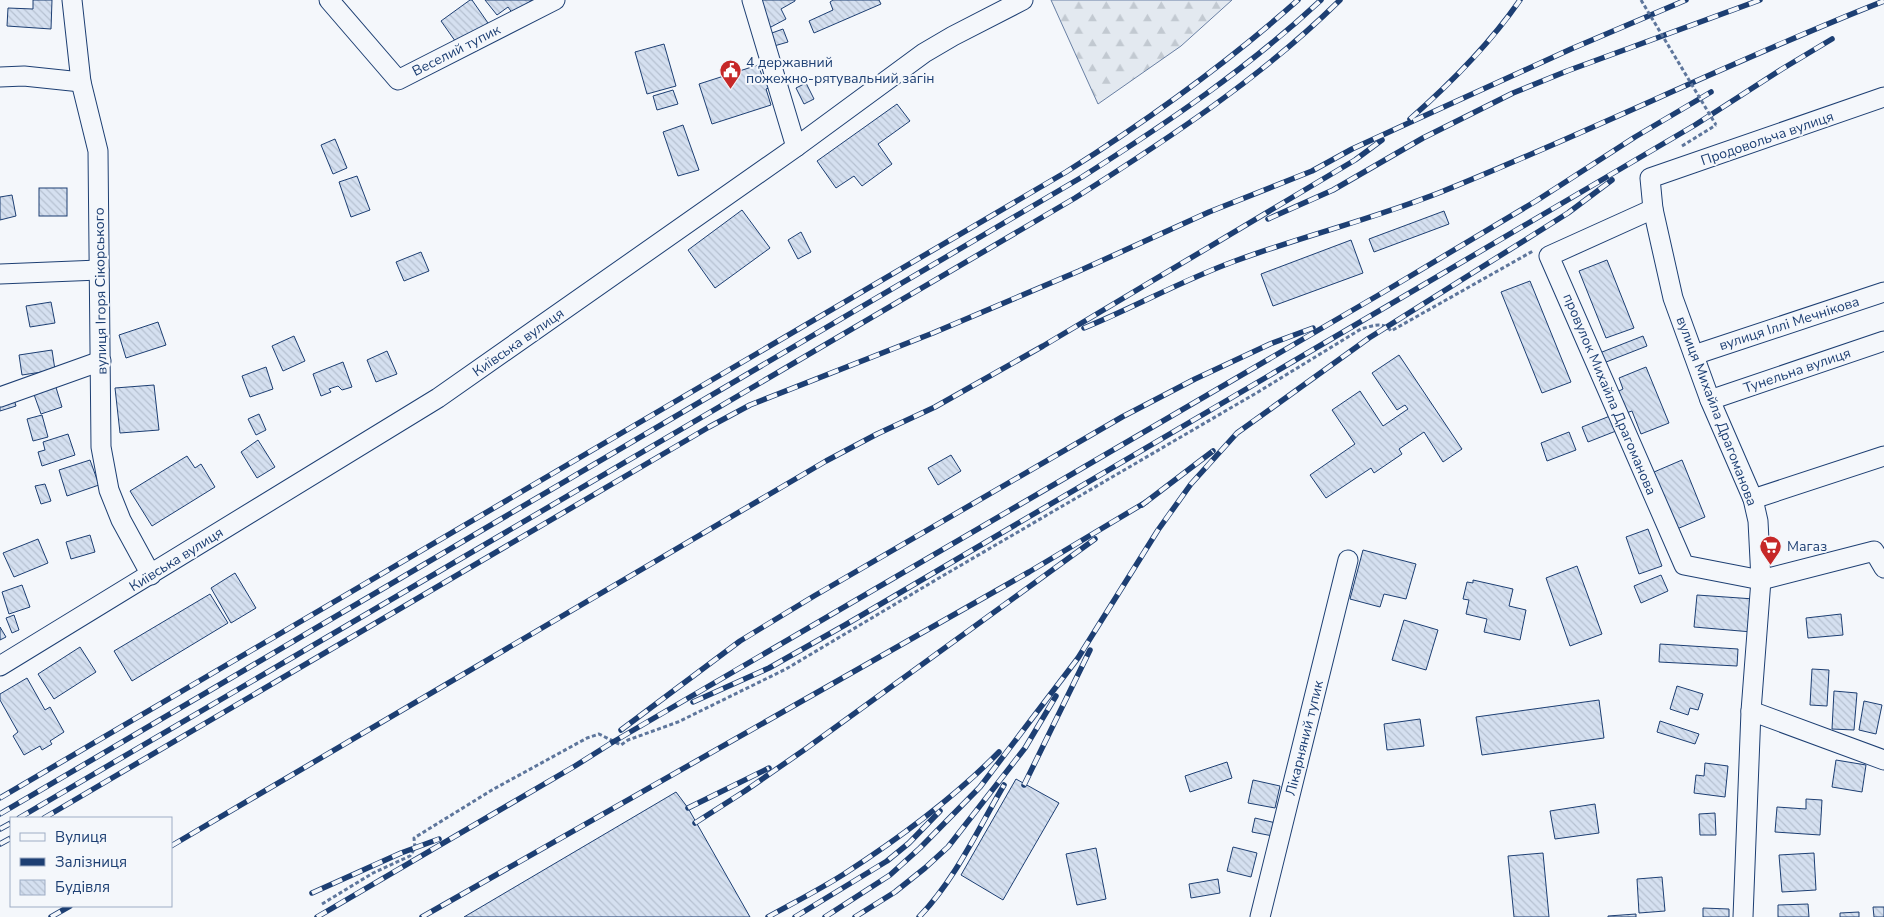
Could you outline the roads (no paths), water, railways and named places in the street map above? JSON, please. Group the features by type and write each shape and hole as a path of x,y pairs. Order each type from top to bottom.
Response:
{"street":[{"name":"вулиця Ігоря Сікорського","path":"72,0 81,82 98,151 101,447 104,470 109,490 121,520 150,575"},
{"name":"Веселий тупик","path":"329,0 398,80 555,0"},
{"path":"752,0 796,147"},
{"name":"Київська вулиця","path":"0,666 438,398 796,147 931,49 1023,0"},
{"path":"0,76 24,76 81,82"},
{"name":"Продовольча вулиця","path":"1650,178 1884,98"},
{"name":"вулиця Михайла Драгоманова","path":"1650,178 1653,209 1673,298 1710,400 1754,499 1758,521 1761,580 1751,711 1743,917"},
{"name":"провулок Михайла Драгоманова","path":"1653,209 1550,256 1684,565 1761,580"},
{"path":"0,274 99,270"},
{"name":"вулиця Іллі Мечнікова","path":"1694,355 1884,292"},
{"name":"Тунельна вулиця","path":"1710,400 1884,341"},
{"path":"0,397 101,361"},
{"path":"1754,499 1884,456"},
{"path":"1761,580 1874,551 1884,568"},
{"name":"Лікарняний тупик","path":"1260,917 1348,560"},
{"path":"1751,711 1884,760"}],"railway":[{"path":"0,798 1066,172 1127,132 1215,69 1298,0"},
{"path":"0,814 1082,177 1206,94 1264,49 1321,0"},
{"path":"21,817 1075,198 1213,106 1278,56 1340,0"},
{"path":"1410,119 1469,63 1496,33 1520,0"},
{"path":"46,817 709,427 750,405 933,333 1079,271 1209,212 1312,171 1352,149 1402,126 1571,49 1686,0"},
{"path":"1268,219 1333,190 1423,138 1513,93 1567,71 1760,0"},
{"path":"1084,328 1235,261 1390,211 1441,192 1772,47 1884,1"},
{"path":"693,702 769,668 845,625 1695,125 1832,39"},
{"path":"317,917 1382,293 1536,201 1635,137 1711,92"},
{"path":"172,845 826,461 877,434 935,407 1043,346 1355,160 1382,140"},
{"path":"825,917 890,875 920,848 980,787 1078,658 1158,530 1191,484 1237,433 1369,338 1568,213 1612,180"},
{"path":"621,730 740,641 1122,417 1195,379 1270,344 1313,328"},
{"path":"1142,505 1213,451"},
{"path":"422,917 1029,572 1146,502"},
{"path":"695,823 804,750 1095,539"},
{"path":"1024,785 1090,650"},
{"path":"855,917 895,892 948,847 1025,748 1056,696"},
{"path":"768,917 835,880 885,847 944,802 999,752"},
{"path":"688,808 769,768"},
{"path":"919,917 932,903 955,871 1004,785"},
{"path":"795,917 887,861 909,843 940,811"},
{"path":"0,829 10,824"},
{"path":"0,844 10,839"},
{"path":"312,893 401,853 439,839"},
{"path":"51,917 68,907"}],"place":[{"name":"4 державний пожежно-рятувальний загін","path":"730,89"},
{"name":"Магаз","path":"1771,565"}]}
